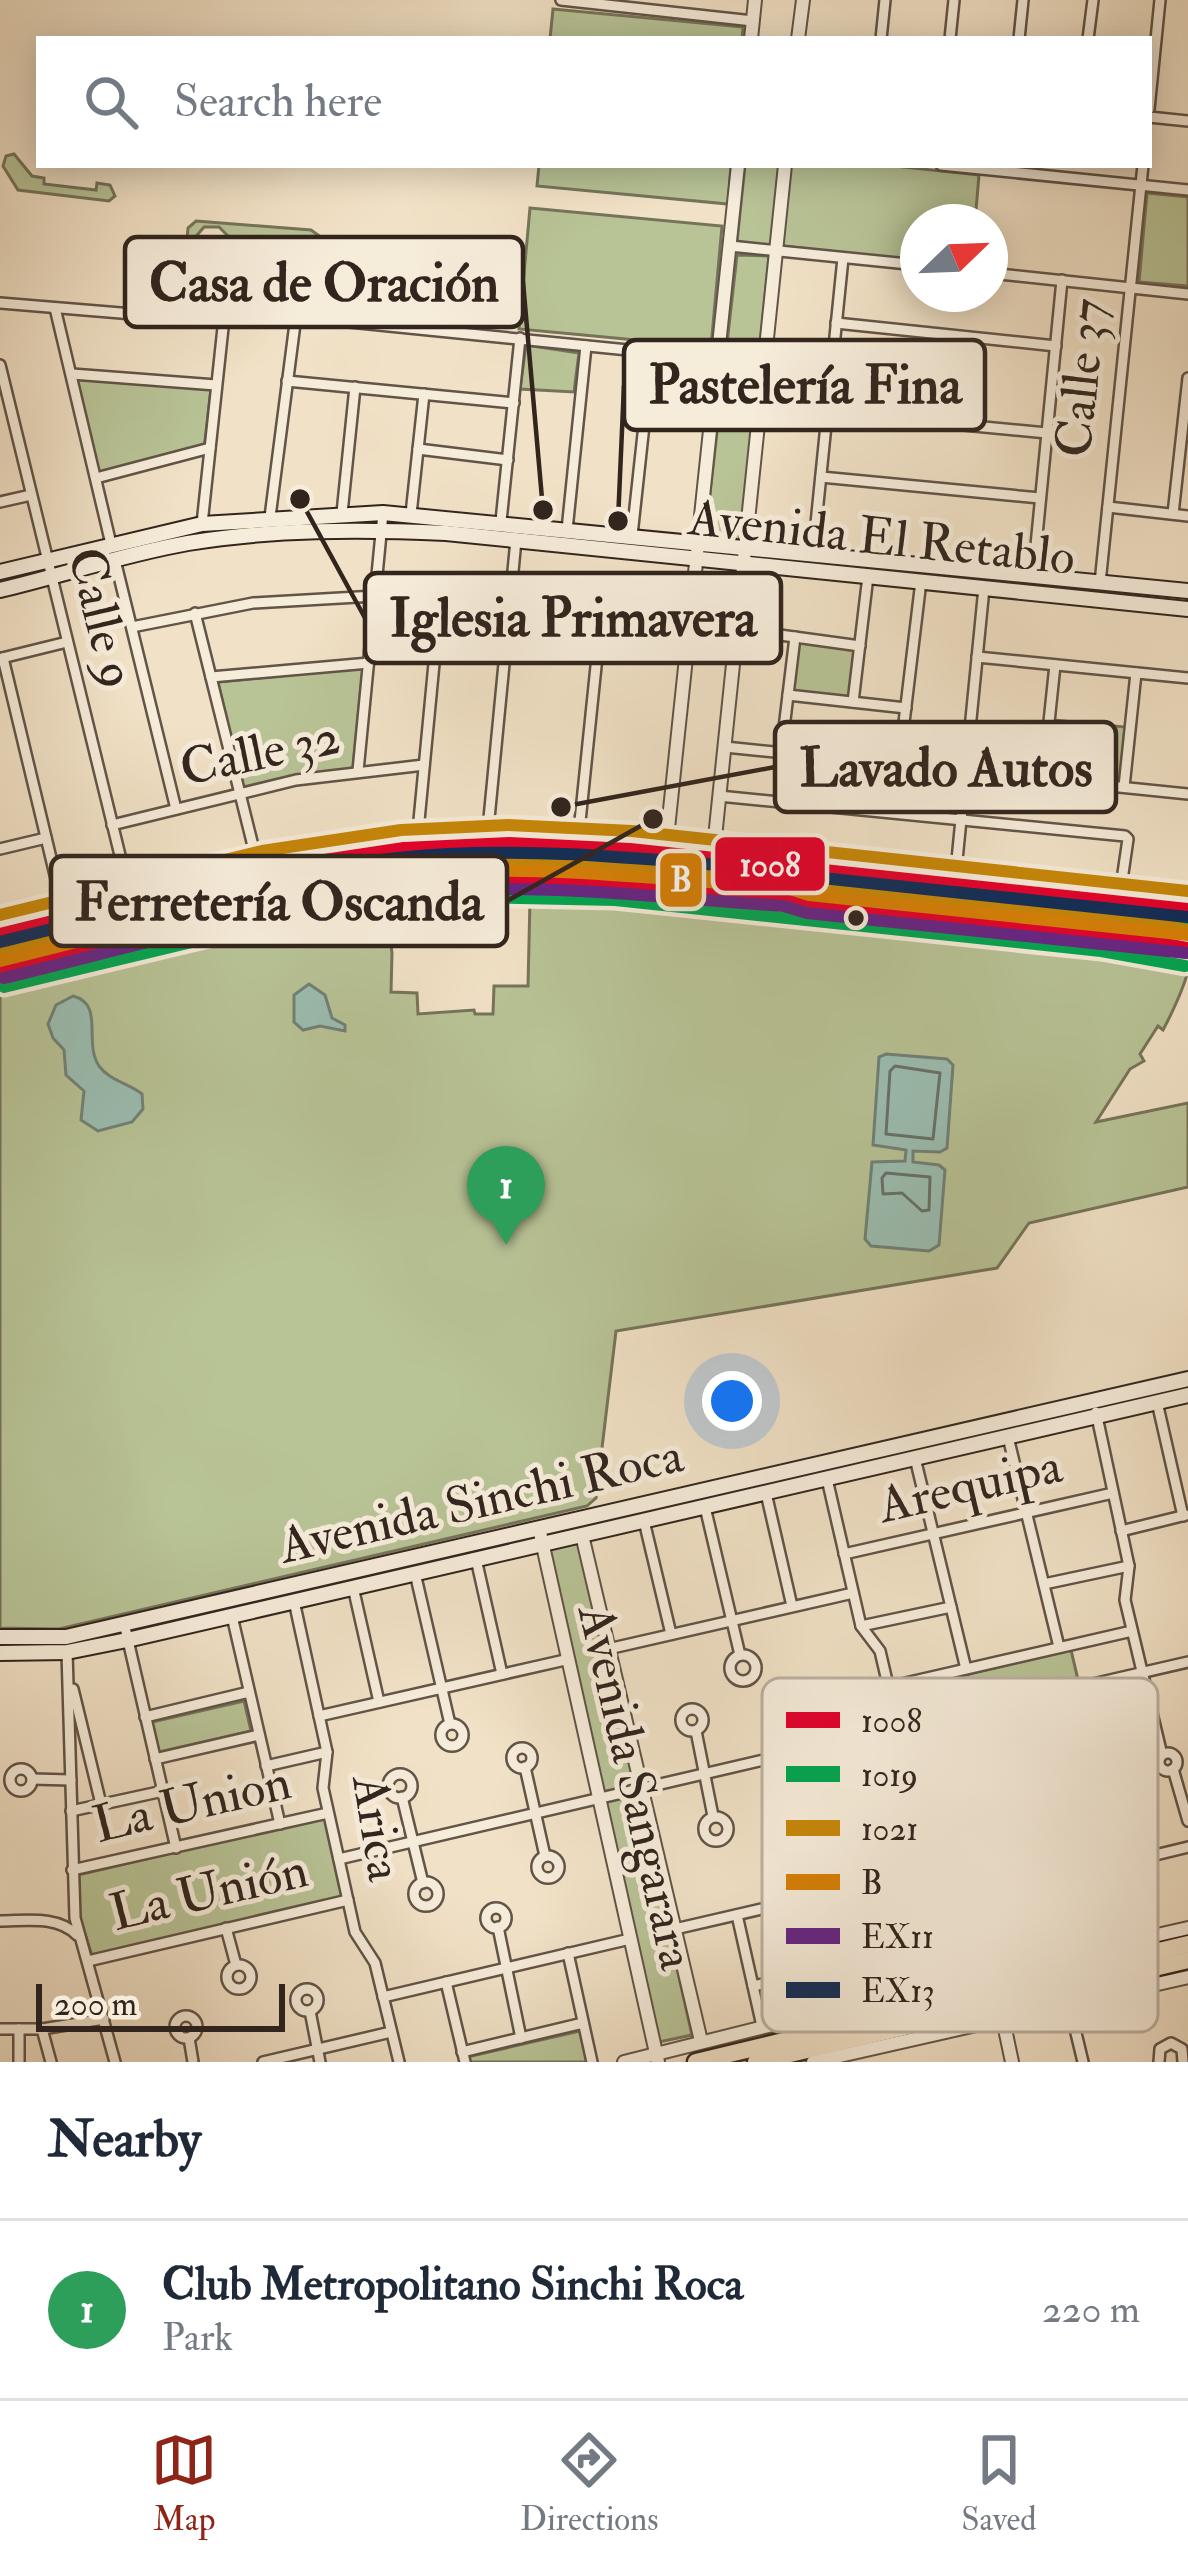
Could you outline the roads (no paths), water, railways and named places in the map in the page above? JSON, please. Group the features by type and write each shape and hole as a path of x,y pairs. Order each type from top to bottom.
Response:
{"highway":[{"path":"1158,1949 1188,1944"},
{"path":"1158,1967 1188,1960"},
{"path":"697,2062 851,2032"},
{"path":"756,2062 880,2032"}],"main road":[{"name":"Avenida El Retablo","path":"0,590 51,578 113,552 202,524 383,513 1188,591"},
{"path":"748,519 759,539 773,548"},
{"name":"Avenida El Retablo","path":"0,572 46,561 239,537 382,530 1188,608"},
{"path":"0,934 266,869 404,848 509,843 630,849 1188,909"},
{"path":"4,978 52,956 267,904 423,881 531,878 1104,933 1188,949"},
{"path":"742,895 803,916"},
{"path":"0,921 53,921"},
{"name":"Avenida Sinchi Roca","path":"0,1637 66,1637 540,1536 582,1535 1007,1437 1188,1379"},
{"name":"Avenida Sinchi Roca","path":"0,1653 68,1652 127,1640 476,1559 607,1512 1095,1408 1188,1395"},
{"path":"607,1512 612,1528"}],"street":[{"path":"560,0 753,21"},
{"path":"682,13 683,0"},
{"path":"751,36 755,0"},
{"path":"799,36 802,0"},
{"path":"880,36 885,0"},
{"path":"950,36 954,0"},
{"path":"1018,36 1023,0"},
{"path":"1088,36 1093,0"},
{"path":"1152,82 1160,0"},
{"path":"1152,114 1188,121"},
{"path":"667,838 738,168"},
{"path":"714,847 785,168"},
{"path":"1005,168 1188,190"},
{"path":"1073,178 1074,168"},
{"name":"Calle 37","path":"1098,599 1143,168"},
{"path":"730,246 900,264"},
{"path":"813,553 843,258"},
{"path":"1008,275 1188,294"},
{"path":"1033,576 1062,280"},
{"path":"0,303 145,315 180,305 718,359"},
{"path":"56,308 176,809"},
{"path":"202,524 225,309"},
{"path":"270,517 296,316"},
{"path":"836,323 1056,346"},
{"path":"501,521 520,338"},
{"path":"567,530 586,346"},
{"path":"632,535 652,352"},
{"name":"Calle 9","path":"0,365 128,888"},
{"path":"72,374 216,386"},
{"path":"1173,514 1184,449 1188,378"},
{"path":"287,381 514,403"},
{"path":"342,513 355,387"},
{"path":"411,514 424,394"},
{"path":"827,412 1047,434"},
{"path":"96,478 210,448"},
{"path":"418,449 508,460"},
{"path":"821,477 1040,498"},
{"path":"0,502 31,495"},
{"path":"1108,507 1188,516"},
{"path":"358,771 383,513"},
{"path":"488,829 515,540"},
{"path":"853,702 868,576"},
{"path":"899,764 921,580"},
{"path":"956,870 984,588"},
{"path":"132,627 279,601 375,596 691,628"},
{"path":"418,831 440,602"},
{"path":"195,613 256,858"},
{"path":"579,831 601,618"},
{"path":"737,629 860,646"},
{"path":"781,752 795,638"},
{"path":"62,904 2,658 67,642"},
{"path":"977,657 1188,678"},
{"path":"211,677 368,663"},
{"path":"1043,779 1055,665"},
{"path":"1124,787 1136,673"},
{"path":"788,695 906,708"},
{"path":"724,747 1188,794"},
{"name":"Calle 32","path":"112,825 240,793 358,771 424,766"},
{"path":"719,796 1125,836 1121,887"},
{"path":"0,921 256,858 418,831 488,829 667,838 714,847 1188,894"},
{"path":"0,849 46,838"},
{"path":"4,978 278,916 385,898 531,892 803,916 1144,955 1174,956 1188,949"},
{"path":"1157,1402 1185,1516"},
{"path":"1095,1408 1129,1566 1125,1600 1143,1678"},
{"path":"1007,1437 1060,1647"},
{"path":"915,1458 966,1669"},
{"path":"826,1479 861,1627 880,1652 886,1678"},
{"path":"766,1493 792,1606"},
{"name":"Arequipa","path":"844,1554 1113,1493"},
{"path":"705,1507 740,1655"},
{"name":"Arequipa","path":"1121,1531 1185,1516"},
{"path":"644,1521 671,1634"},
{"name":"Avenida Sangarara","path":"582,1535 701,2041"},
{"name":"Avenida Sangarara","path":"540,1536 657,2058"},
{"path":"476,1559 502,1674"},
{"path":"1044,1584 1129,1566"},
{"path":"415,1573 450,1724"},
{"path":"353,1588 379,1702"},
{"name":"Arequipa","path":"608,1649 853,1592"},
{"name":"Arica","path":"293,1601 327,1752 322,1788 338,1859 355,1932 375,1963 398,2062"},
{"path":"861,1627 951,1607"},
{"path":"232,1616 280,1824"},
{"path":"124,1623 176,1848"},
{"path":"927,1678 1132,1630"},
{"path":"68,1652 73,1891 80,1939 115,2062"},
{"path":"319,1716 566,1660"},
{"path":"1117,1678 1188,1662"},
{"path":"69,1672 101,1804"},
{"path":"145,1717 249,1692"},
{"path":"696,1731 713,1816"},
{"path":"155,1759 259,1735"},
{"path":"1158,1740 1159,1763 1173,1769 1187,1813"},
{"path":"266,1766 327,1752"},
{"path":"338,1859 762,1759"},
{"path":"525,1767 545,1856"},
{"path":"32,1779 71,1780"},
{"path":"71,1810 163,1791"},
{"path":"403,1797 423,1882"},
{"name":"La Union","path":"72,1870 328,1813"},
{"path":"1158,1854 1188,1847"},
{"name":"La Unión","path":"50,1921 67,1912 73,1891"},
{"name":"La Unión","path":"88,1960 348,1900"},
{"path":"675,1929 762,1909"},
{"path":"624,2062 657,2058 762,2026 737,1915"},
{"name":"La Unión","path":"0,1922 50,1921 68,1926 80,1939"},
{"path":"498,1927 521,2038"},
{"path":"226,1928 236,1965"},
{"path":"1158,1935 1188,1928"},
{"path":"383,1997 630,1939"},
{"path":"568,1953 592,2062"},
{"path":"1158,1984 1188,1977"},
{"path":"446,1982 463,2057 583,2023"},
{"path":"753,1986 762,1984"},
{"path":"310,2011 320,2062"},
{"path":"0,2029 42,2029 104,2019"},
{"path":"19,2029 19,2062"},
{"path":"42,2029 50,2062"},
{"path":"262,2062 391,2032"},
{"path":"813,2062 866,2055 925,2032"},
{"path":"1005,2032 1012,2062"},
{"path":"1076,2032 1083,2062"},
{"path":"189,2038 193,2062"},
{"path":"1159,2062 1160,2049 1167,2044 1176,2044 1185,2056"}],"water":[{"path":"309,984 325,995 332,1018 345,1025 345,1031 320,1026 303,1030 294,1022 294,995"},
{"path":"73,996 83,1000 91,1015 99,1066 142,1094 143,1109 132,1122 98,1131 81,1120 84,1091 66,1075 64,1050 48,1024 56,1005"},
{"path":"879,1057 947,1059 953,1065 947,1148 913,1151 913,1162 945,1170 939,1245 929,1251 871,1246 865,1239 872,1162 905,1161 906,1150 873,1145"}],"place":[{"name":"Iglesia Primavera","path":"300,499"},
{"name":"Casa de Oración","path":"543,510"},
{"name":"Pastelería Fina","path":"618,521"},
{"name":"Lavado Autos","path":"561,807"},
{"name":"Ferretería Oscanda","path":"653,819"},
{"name":"Club Metropolitano Sinchi Roca","path":"506,1245"}]}
